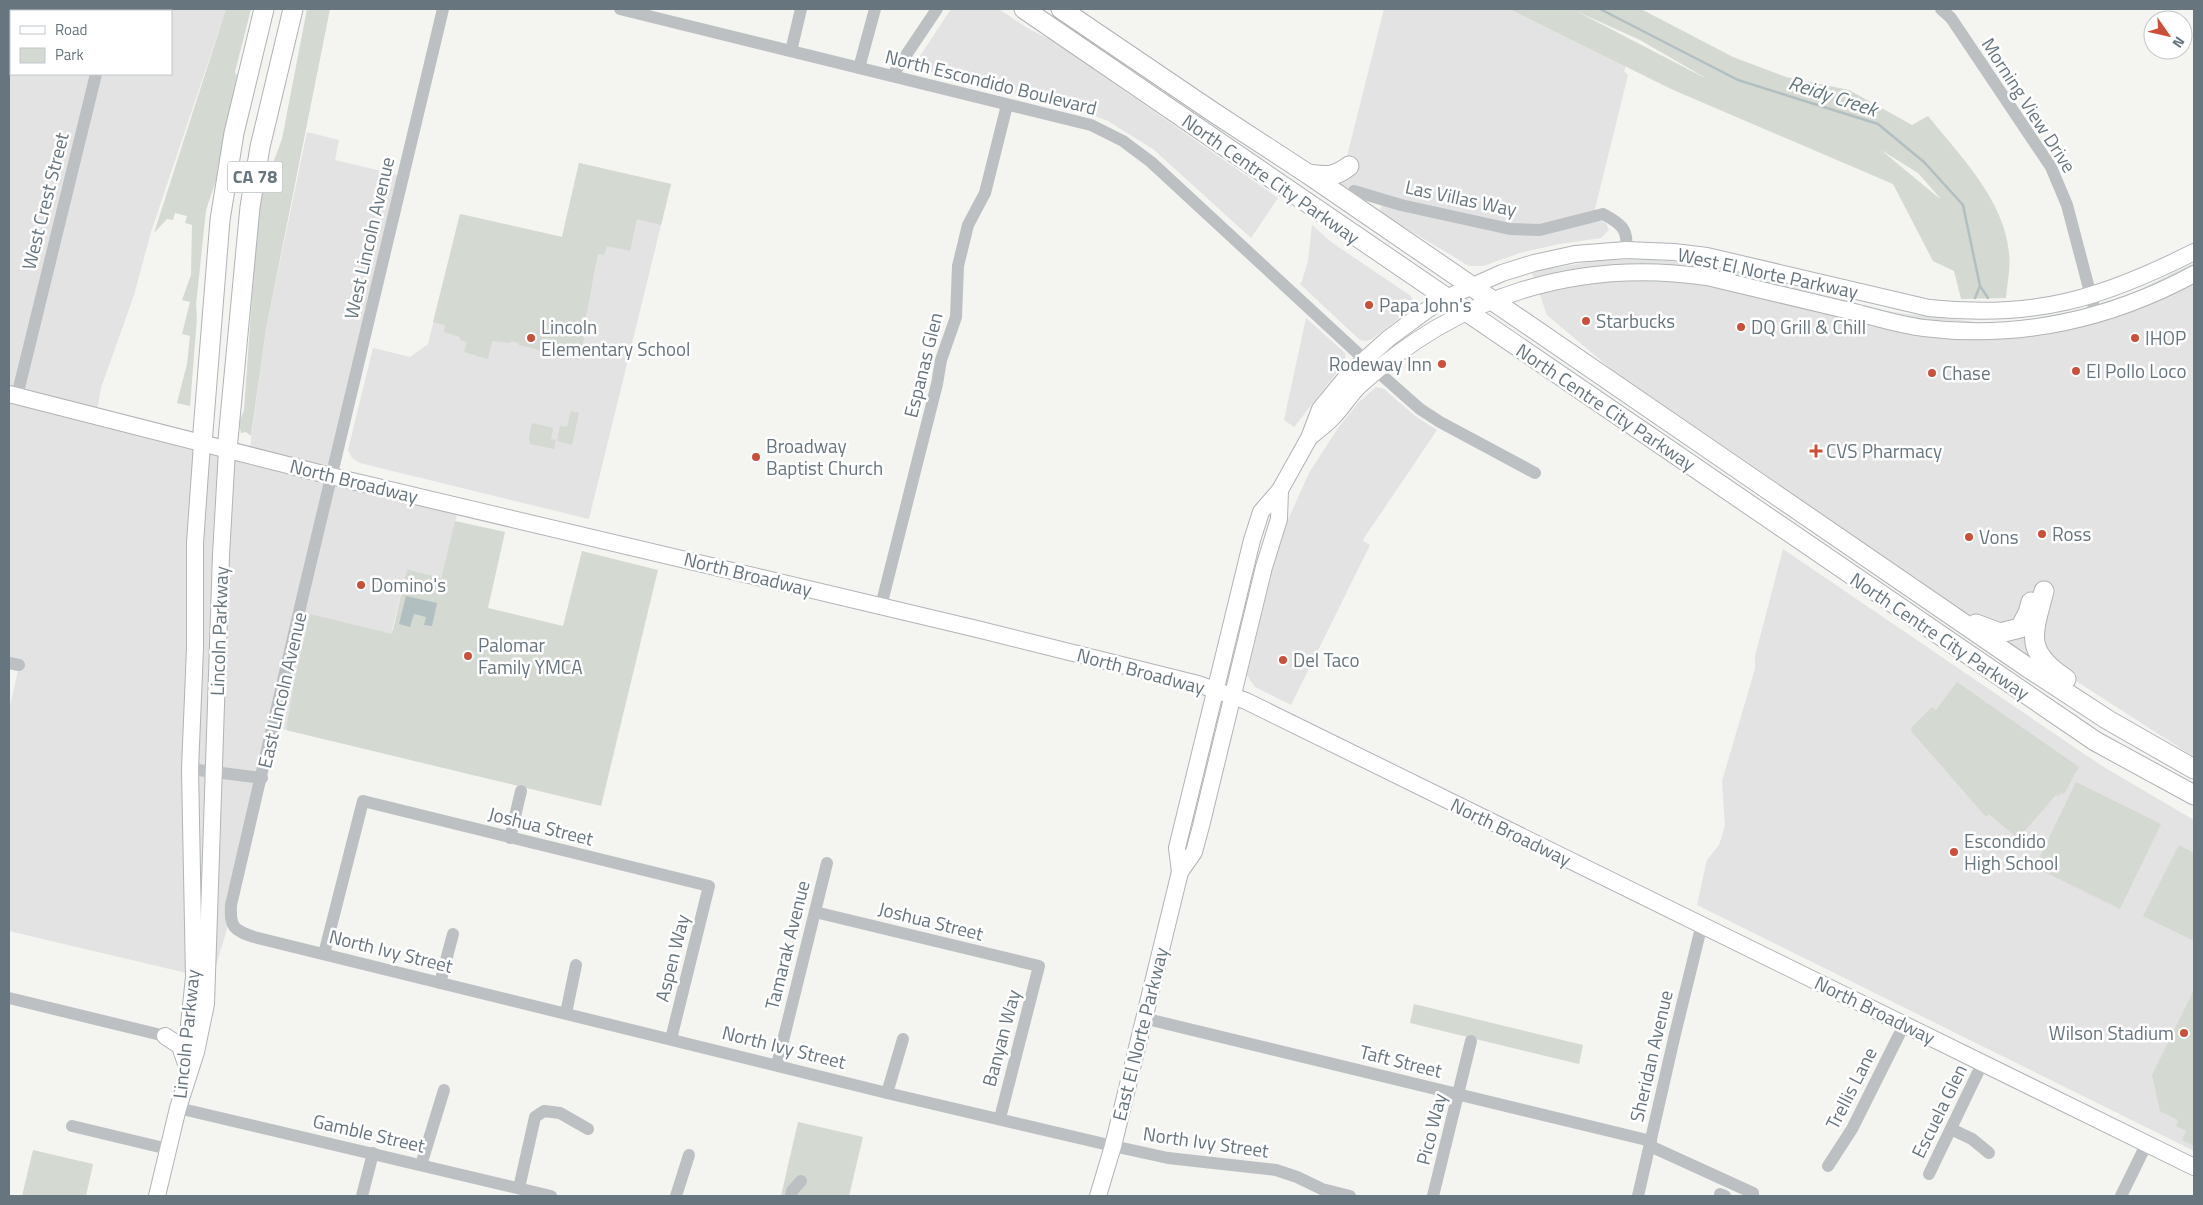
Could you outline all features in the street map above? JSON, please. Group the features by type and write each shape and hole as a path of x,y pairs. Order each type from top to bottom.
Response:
{"highway":[{"name":"Lincoln Parkway","path":"202,444 220,220 234,133 264,9"},
{"name":"Lincoln Parkway","path":"227,450 250,207 260,147 293,9"},
{"name":"North Centre City Parkway","path":"1024,9 2095,741 2194,796"},
{"name":"North Centre City Parkway","path":"1061,9 1213,112 1317,175 1470,286 1948,613 2108,720 2194,769"},
{"path":"1317,175 1338,174 1349,166"},
{"path":"1317,175 1354,191"},
{"path":"1948,613 2000,633 2010,632 2020,628 2025,622 2039,590 2034,642 2043,661 2056,672 2114,709 2157,741 2171,757"}],"main road":[{"name":"West El Norte Parkway","path":"1215,690 1252,540 1261,512 1280,490 1309,438 1320,409 1337,387 1364,359 1406,324 1446,298 1470,286 1543,260 1575,254 1626,250 1707,256 1891,300 1956,311 2009,312 2049,306 2092,296 2131,282 2194,252"},
{"name":"West El Norte Parkway","path":"1309,438 1333,417 1359,385 1420,337 1465,311 1492,300 1534,286 1574,277 1595,274 1655,272 1707,277 1930,329 1984,332 2018,331 2096,315 2148,297 2194,274"},
{"name":"North Broadway","path":"13,395 331,476 881,606 1215,690 1248,701 1545,849 1702,924 1982,1064 2194,1167"},
{"name":"Lincoln Parkway","path":"178,1108 194,977 190,769 195,648 195,543 202,444"},
{"name":"Lincoln Parkway","path":"178,1108 196,1052 206,1004 221,555 227,450"},
{"name":"West El Norte Parkway","path":"1233,696 1264,567 1279,519 1280,490"},
{"name":"East El Norte Parkway","path":"1180,872 1177,848 1215,690"},
{"name":"East El Norte Parkway","path":"1098,1196 1113,1146 1180,872 1194,852 1233,696"},
{"path":"165,1036 180,1046 185,1061"},
{"path":"157,1196 178,1108"}],"street":[{"name":"West Lincoln Avenue","path":"331,476 443,9"},
{"name":"North Escondido Boulevard","path":"620,9 1091,125 1123,141 1151,162 1364,359"},
{"path":"791,51 801,9"},
{"path":"859,68 875,9"},
{"path":"892,76 937,9"},
{"name":"Morning View Drive","path":"1940,9 1951,18 2051,167 2068,205 2096,315"},
{"name":"West Crest Street","path":"13,395 96,75"},
{"name":"Espanas Glen","path":"881,606 937,384 941,360 956,317 958,266 968,225 985,193 1007,105"},
{"name":"Las Villas Way","path":"1354,191 1401,205 1510,229 1540,230 1603,214 1619,222 1628,238 1626,250"},
{"path":"1377,371 1420,409 1440,422 1535,473"},
{"name":"East Lincoln Avenue","path":"231,905 331,476"},
{"path":"190,769 262,778"},
{"path":"510,838 522,791"},
{"name":"Joshua Street","path":"324,954 363,801 709,886"},
{"name":"Tamarak Avenue","path":"777,1065 827,863"},
{"name":"Aspen Way","path":"671,1039 709,886"},
{"name":"North Ivy Street","path":"231,905 230,919 233,927 239,932 888,1093 1113,1146 1168,1158 1276,1170 1297,1177 1322,1189 1350,1196"},
{"name":"Joshua Street","path":"815,912 1040,966"},
{"name":"Sheridan Avenue","path":"1638,1196 1702,924"},
{"path":"440,983 453,934"},
{"path":"566,1014 576,965"},
{"name":"Banyan Way","path":"1000,1118 1040,966"},
{"path":"9,998 165,1036"},
{"name":"Taft Street","path":"1143,1018 1650,1144 1753,1193 1753,1196"},
{"name":"Trellis Lane","path":"1828,1166 1852,1129 1904,1025"},
{"path":"888,1093 903,1039"},
{"name":"Pico Way","path":"1433,1196 1471,1041"},
{"name":"Escuela Glen","path":"1929,1174 1982,1064"},
{"path":"421,1165 444,1090"},
{"name":"Gamble Street","path":"178,1108 551,1196"},
{"path":"519,1188 535,1117 544,1111 560,1113 588,1128"},
{"path":"72,1126 168,1149"},
{"path":"1951,1129 1972,1139 1989,1153"},
{"path":"2121,1196 2147,1143"},
{"path":"362,1196 373,1154"},
{"path":"676,1196 689,1155"},
{"path":"791,1196 792,1191 801,1181"}],"shaded area":[{"path":"9,9 226,9 151,232 134,295 101,388 96,416 249,455 266,329 307,132 339,140 335,160 402,176 331,475 459,506 441,578 407,569 392,630 427,639 396,756 274,727 230,919 212,979 9,931 9,710 19,666 9,663"},
{"path":"951,9 999,9 1027,28 1053,41 1278,198 1251,238 1153,149 1108,121 1069,106 922,70 918,59"},
{"path":"1384,9 1511,9 1626,65 1624,71 1628,75 1593,217 1540,230 1354,191 1340,184"},
{"name":"Lincoln Elementary School","path":"579,163 671,184 589,519 360,463 352,458 348,450 373,348 410,357 428,344 460,214 562,237"},
{"path":"1382,205 1507,234 1601,221 1606,223 1609,230 1601,238 1559,244 1520,253 1483,266 1469,266 1379,212"},
{"path":"1312,225 1331,242 1411,296 1414,302 1410,310 1372,339 1360,340 1300,284 1308,261"},
{"path":"1647,259 1708,265 1891,312 1984,323 2019,321 2094,307 2125,297 2194,263 2194,757 2056,668 2029,656 1949,605 1937,593 1637,391 1547,315 1532,273 1602,260"},
{"path":"1306,318 1345,353 1346,361 1294,427 1284,420"},
{"path":"1376,387 1384,389 1415,416 1437,430 1364,538 1363,541 1370,545 1291,705 1255,687 1247,675 1273,568 1287,522 1309,473 1338,428 1359,402"},
{"name":"Escondido High School","path":"1783,549 2102,766 2194,820 2194,1151 1697,905 1707,860 1719,845 1725,826 1722,781 1755,669 1755,656"},
{"path":"406,596 437,603 432,626 424,625 426,617 414,614 410,627 399,624"}],"green space":[{"path":"226,9 251,9 235,72 237,76 218,174 206,210 196,305 197,317 190,406 177,403 187,364 190,336 182,334 190,302 182,300 191,275 192,225 185,223 187,216 175,213 173,220 167,219 154,233"},
{"path":"307,9 330,9 266,329 251,436 246,432 241,433 239,423 244,410 257,227 263,190 282,139"},
{"path":"1510,9 1641,9 1733,57 1786,77 1849,90 1912,125 1928,116 1979,179 1999,214 2009,253 2006,298 1961,299 1954,271 1933,261 1893,184 1671,89","holes":["1576,11 1640,40 1704,77 1703,77","1881,150 1918,173 1940,198 1939,198"]},
{"path":"579,163 671,184 661,225 637,219 630,251 607,246 604,255 598,254 583,328 586,329 579,360 551,351 550,353 519,345 519,343 511,341 510,343 492,341 488,359 464,352 467,342 460,340 460,337 444,332 445,325 433,322 460,214 562,237"},
{"path":"571,411 579,413 572,445 557,441 560,426 567,427"},
{"path":"532,423 553,428 551,439 556,440 554,449 530,444 529,437"},
{"name":"Palomar Family YMCA","path":"455,521 505,532 488,608 563,626 582,551 658,570 601,806 286,730 295,678 310,614 392,634 407,569 441,578"},
{"path":"1957,682 2079,767 2064,794 2056,795 2021,835 2015,836 1989,814 1986,817 1912,732 1911,728 1932,707 1936,710"},
{"path":"2076,782 2161,824 2120,909 2035,867"},
{"path":"2179,845 2194,853 2194,941 2143,916"},
{"name":"Wilson Stadium","path":"2194,990 2194,1146 2182,1140 2186,1131 2176,1126 2178,1120 2160,1111 2152,1075"},
{"path":"1414,1004 1583,1045 1579,1064 1410,1023"},
{"path":"798,1122 863,1137 849,1196 781,1196"},
{"path":"33,1150 93,1164 86,1196 22,1196"}],"waterway":[{"name":"Reidy Creek","path":"1600,9 1738,80 1878,124 1924,162 1963,205 1980,286 1988,298"},
{"name":"Reidy Creek","path":"1975,298 1980,286"}],"place":[{"name":"Papa John's","path":"1369,305"},
{"name":"Starbucks","path":"1586,321"},
{"name":"DQ Grill & Chill","path":"1741,327"},
{"name":"Lincoln Elementary School","path":"531,338"},
{"name":"IHOP","path":"2135,338"},
{"name":"Rodeway Inn","path":"1442,364"},
{"name":"El Pollo Loco","path":"2076,371"},
{"name":"Chase","path":"1932,373"},
{"name":"CVS Pharmacy","path":"1816,451"},
{"name":"Broadway Baptist Church","path":"756,457"},
{"name":"Ross","path":"2042,534"},
{"name":"Vons","path":"1969,537"},
{"name":"Domino's","path":"361,585"},
{"name":"Palomar Family YMCA","path":"468,656"},
{"name":"Del Taco","path":"1283,660"},
{"name":"Escondido High School","path":"1954,852"},
{"name":"Wilson Stadium","path":"2184,1033"}]}
